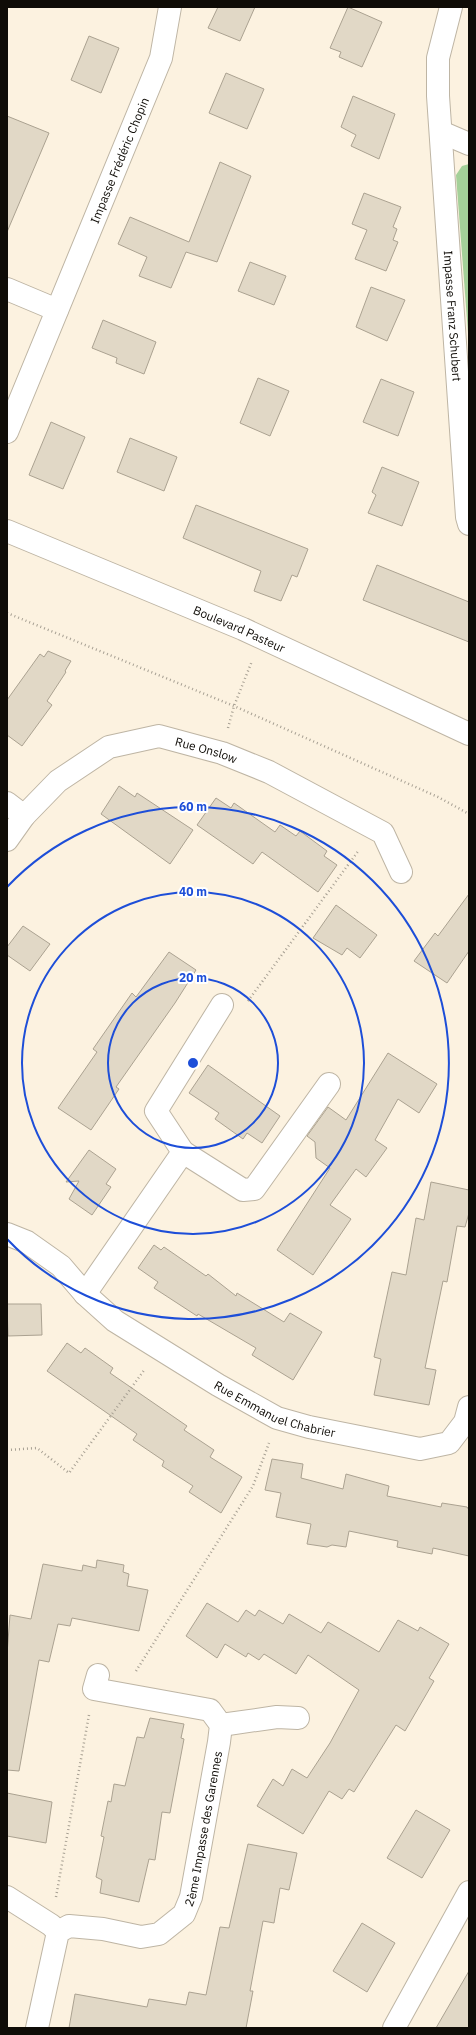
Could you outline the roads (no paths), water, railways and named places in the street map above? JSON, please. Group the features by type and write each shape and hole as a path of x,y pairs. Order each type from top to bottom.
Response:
{"street":[{"name":"Impasse Frédéric Chopin","path":"7,432 161,58 170,7"},
{"name":"Impasse Franz Schubert","path":"451,7 438,58 438,96 467,517 469,524"},
{"path":"441,132 469,144"},
{"path":"7,290 57,310"},
{"name":"Boulevard Pasteur","path":"7,530 261,639 469,734"},
{"name":"Rue Onslow","path":"7,840 24,816 58,781 109,747 159,736 222,753 269,772 383,833 401,872"},
{"path":"7,803 24,816"},
{"path":"222,1005 156,1111 183,1152 243,1190 254,1189 329,1084"},
{"path":"85,1294 183,1152"},
{"name":"Rue Emmanuel Chabrier","path":"7,1234 27,1242 61,1266 85,1294 115,1321 218,1385 278,1418 309,1427 420,1449 449,1443 465,1422 469,1407"},
{"path":"96,1682 121,1695 210,1710 221,1726 277,1717 298,1718"},
{"name":"2ème Impasse des Garennes","path":"54,1929 69,1926 103,1929 140,1937 159,1934 184,1914 191,1897 221,1726"},
{"path":"394,2028 469,1892"},
{"path":"7,1898 54,1929 37,2028"}]}
